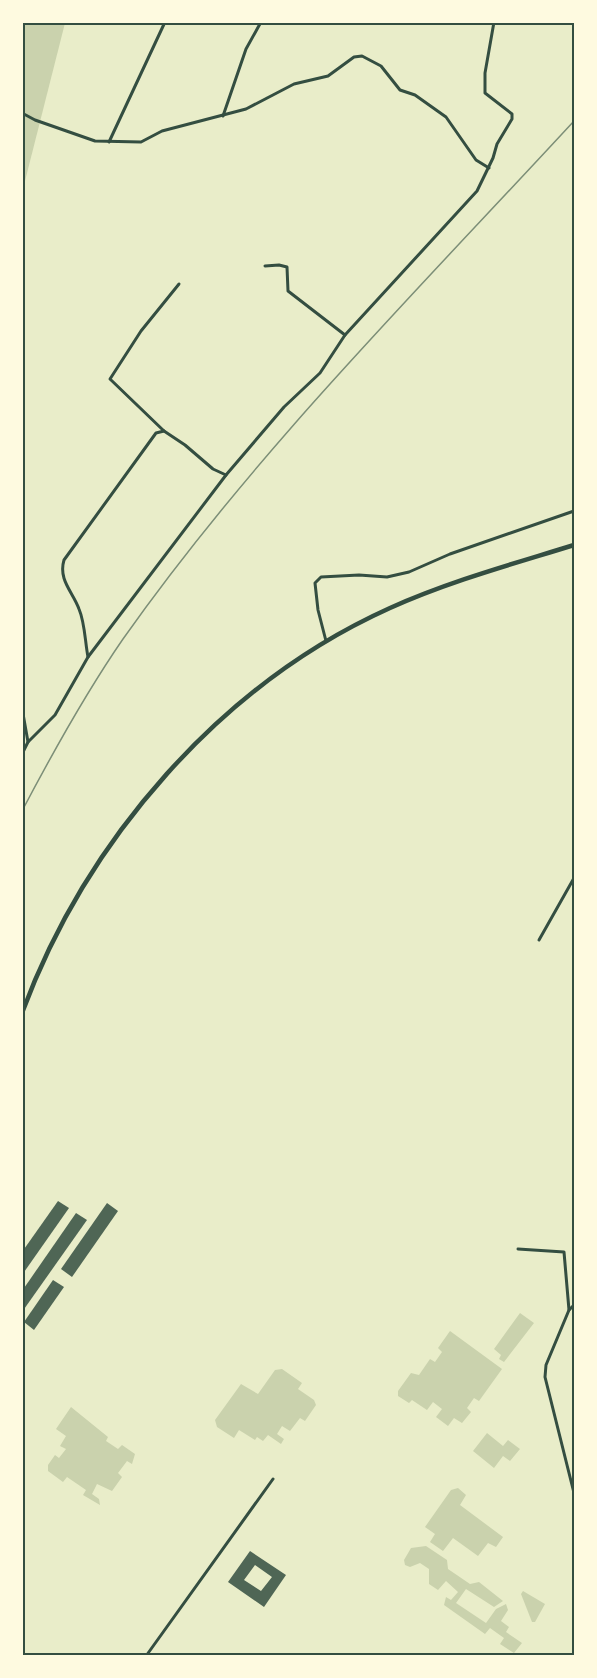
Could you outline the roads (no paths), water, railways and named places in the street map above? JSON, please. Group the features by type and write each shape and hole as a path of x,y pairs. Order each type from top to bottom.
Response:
{"main road":[{"path":"22,1013 40,964 92,870 146,799 209,730 241,701 298,658 389,608 574,544"}],"street":[{"path":"109,142 165,22"},
{"path":"223,116 246,49 261,22"},
{"path":"22,754 28,742 55,715 88,657 226,475 284,407 320,373 345,335 477,191 489,168 497,144 512,119 512,114 485,93 485,73 494,22"},
{"path":"22,113 35,120 95,141 141,142 162,131 246,109 294,84 328,76 354,57 362,56 381,66 400,90 415,95 440,112 476,159 489,168"},
{"path":"265,266 287,267 288,291 345,335"},
{"path":"179,284 141,331 111,375 113,384 164,431 185,445 213,469 226,475"},
{"path":"88,657 80,610 64,581 62,568 64,560 156,433 164,431"},
{"path":"326,643 315,583 321,577 359,574 387,578 574,511"},
{"path":"22,708 28,742"},
{"path":"539,940 574,878"},
{"path":"518,1249 564,1252 569,1310"},
{"path":"574,1305 569,1310 546,1365 545,1377 574,1493"},
{"path":"146,1656 273,1479"}],"railway":[{"path":"22,811 70,724 109,660 174,570 227,503 398,309 574,121"}]}
